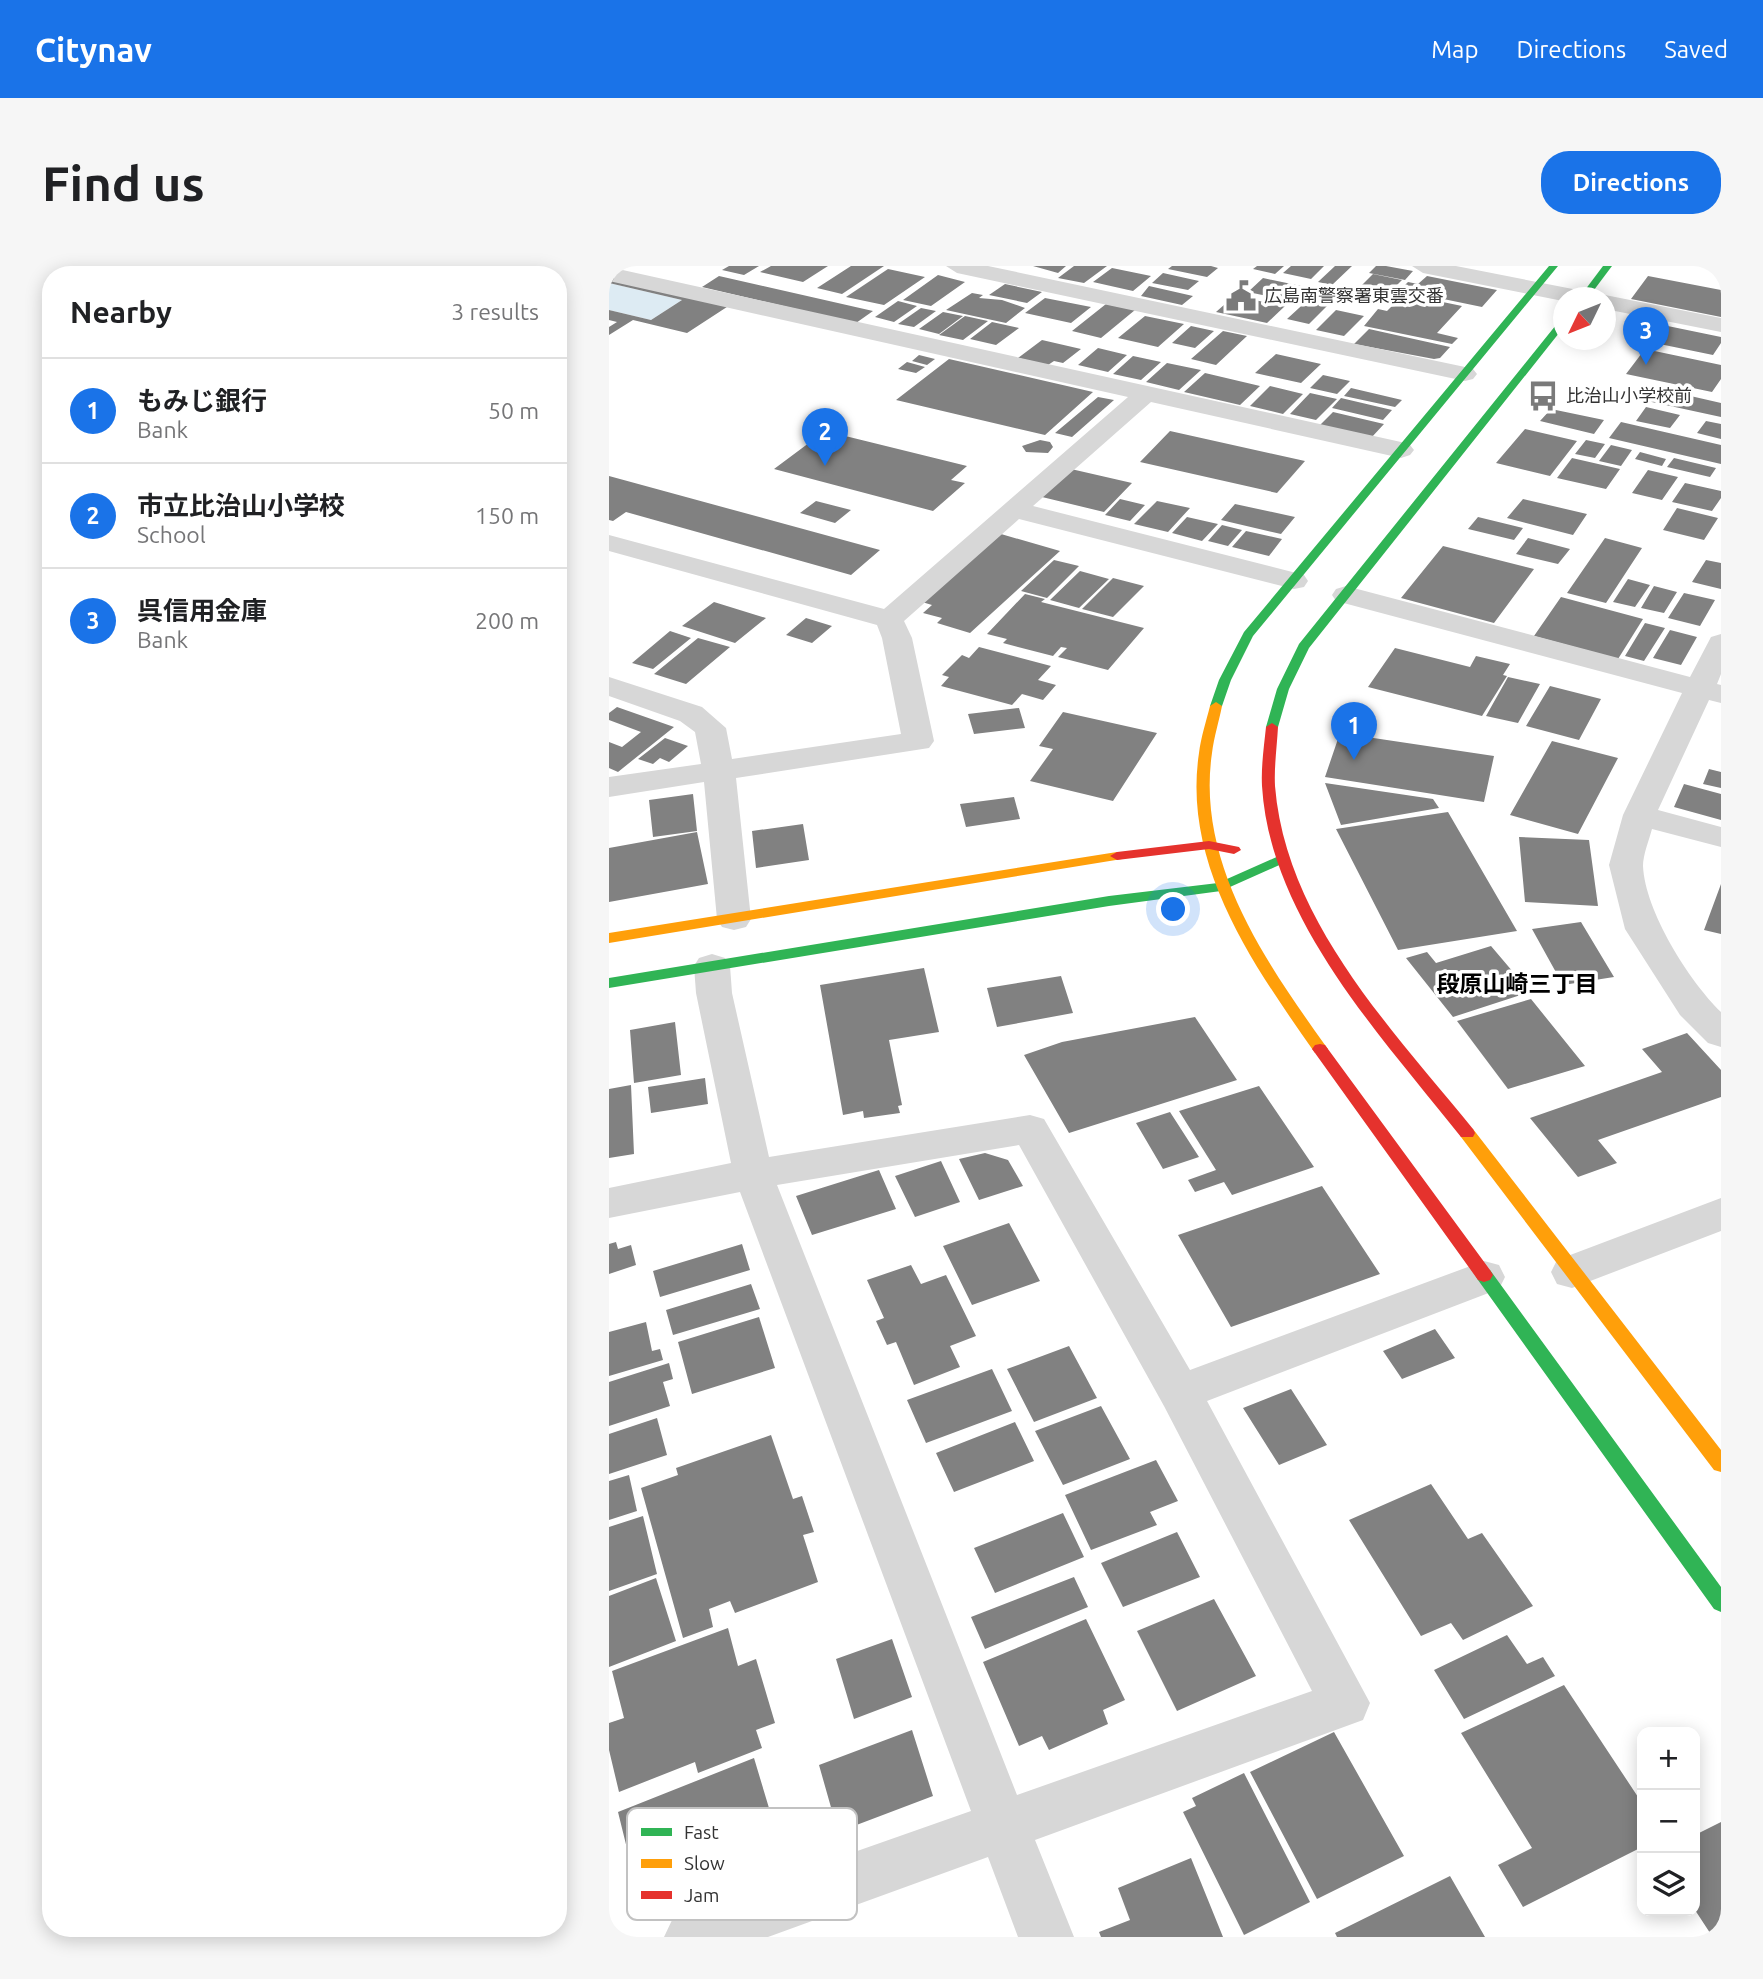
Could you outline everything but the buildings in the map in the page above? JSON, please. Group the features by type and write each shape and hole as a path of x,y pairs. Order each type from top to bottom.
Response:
{"street":[{"path":"957,266 1465,374"},
{"path":"1423,266 1553,292"},
{"path":"1554,266 1248,635 1216,697 1206,731 1202,767 1203,805 1209,845 1221,887 1240,929 1265,973 1721,1603"},
{"path":"1592,287 1608,266"},
{"path":"609,274 1401,450"},
{"path":"1616,304 1721,325"},
{"path":"1553,335 1346,595 1322,621 1293,665 1276,704 1269,736 1268,804 1281,859 1306,916 1330,956 1721,1464"},
{"path":"889,619 1145,394"},
{"path":"1016,510 1294,581"},
{"path":"609,543 889,619"},
{"path":"1346,595 1709,691"},
{"path":"609,787 918,741 897,638 889,619"},
{"path":"1721,643 1709,691 1639,815 1626,865 1643,929 1693,1006 1721,1034"},
{"path":"609,685 691,714 710,728 719,772 734,919"},
{"path":"1639,815 1721,837"},
{"path":"609,938 1095,858 1209,845 1281,859"},
{"path":"609,983 1095,904 1221,887 1281,859"},
{"path":"712,966 714,993 753,1174 1047,1937"},
{"path":"609,1203 753,1174 1030,1129 1180,1392 1345,1703 857,1877"},
{"path":"1571,1272 1721,1214"},
{"path":"1180,1392 1484,1277"},
{"path":"692,1937 739,1920"}],"shaded area":[{"path":"609,283 682,300 651,320 609,310"}],"traffic: fast":[{"path":"1216,706 1225,680 1248,635 1554,266"},
{"path":"1592,287 1608,266"},
{"path":"1272,727 1283,689 1303,647 1553,334"},
{"path":"609,983 1109,901 1221,887 1281,859"},
{"path":"1484,1275 1721,1603"}],"traffic: slow":[{"path":"1216,706 1205,754 1203,800 1210,845 1224,888 1243,930 1267,971 1320,1049"},
{"path":"609,938 1117,856"},
{"path":"1467,1133 1721,1464"}],"traffic: jam":[{"path":"1272,727 1268,785 1278,841 1297,894 1325,946 1359,995 1467,1133"},
{"path":"1117,856 1209,845 1234,850"},
{"path":"1320,1049 1484,1275"}],"place":[{"name":"広島南警察署東雲交番","path":"1241,296"},
{"name":"呉信用金庫","path":"1646,365"},
{"name":"比治山小学校前","path":"1543,396"},
{"name":"市立比治山小学校","path":"825,466"},
{"name":"もみじ銀行","path":"1354,760"}],"district":[{"name":"段原山崎三丁目","path":"1517,984"}]}
